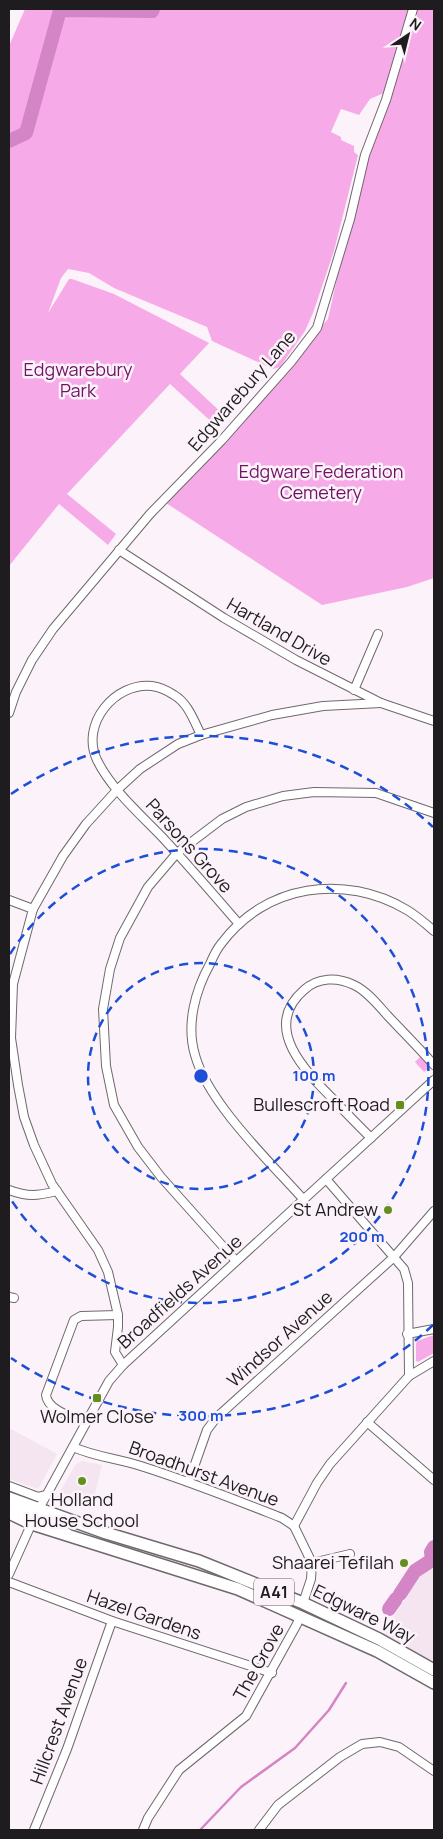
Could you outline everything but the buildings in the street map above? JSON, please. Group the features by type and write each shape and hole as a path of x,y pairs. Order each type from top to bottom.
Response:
{"highway":[{"name":"A41","path":"9,1498 36,1516"},
{"name":"A41","path":"9,1513 36,1516"},
{"name":"Edgware Way","path":"36,1516 106,1533 198,1561 302,1603 379,1639 434,1670"},
{"name":"Edgware Way","path":"36,1516 73,1536 238,1589 377,1651 434,1683"}],"street":[{"name":"Edgwarebury Lane","path":"9,713 16,692 32,660 53,629 150,514 229,433 291,362 317,328 350,219 365,155 386,100 413,9"},
{"name":"Hartland Drive","path":"119,550 224,618 296,660 382,703 434,721"},
{"path":"354,690 378,634"},
{"name":"Parsons Grove","path":"201,735 190,711 175,695 153,686 136,687 106,704 98,717 93,732 93,748 97,760 117,790 177,853 239,924"},
{"path":"122,1365 115,1352 118,1315 112,1284 104,1261 52,1184 34,1145 24,1117 10,1038 13,984 33,909 63,856 86,824 117,790 140,769 178,744 201,735 272,715 323,706 382,703"},
{"path":"236,1261 161,1177 138,1147 114,1106 106,1066 103,1009 110,969 120,938 148,887 177,853 222,819 246,807 283,796 314,792 376,793 434,814"},
{"path":"304,1200 233,1121 209,1087 195,1055 191,1025 196,995 206,971 220,944 239,924 267,904 292,893 322,888 351,889 383,898 408,910 434,931"},
{"path":"9,900 33,909"},
{"path":"371,1138 312,1078 295,1056 285,1024 288,1010 294,1001 304,990 316,982 327,979 355,985 371,998 434,1065"},
{"name":"Broadfields Avenue","path":"9,1574 47,1495 109,1381 122,1365 434,1080"},
{"path":"9,1084 18,1085"},
{"path":"326,1179 404,1269 408,1283 409,1376"},
{"path":"9,1190 29,1196 39,1196 57,1191"},
{"name":"Windsor Avenue","path":"189,1481 207,1430 216,1418 394,1257 434,1211"},
{"path":"86,1423 52,1406 46,1401 46,1395 74,1320 81,1316 118,1315"},
{"path":"408,1334 434,1329"},
{"path":"302,1603 311,1578 312,1563 294,1526 317,1483 330,1464 366,1422 409,1376 434,1362"},
{"path":"366,1422 434,1480"},
{"name":"Broadhurst Avenue","path":"73,1447 189,1481 282,1518 294,1526"},
{"path":"9,1486 38,1497 47,1495"},
{"path":"9,1502 16,1508 36,1516"},
{"path":"312,1563 350,1554"},
{"name":"Hazel Gardens","path":"9,1582 112,1621 272,1672"},
{"name":"The Grove","path":"143,1830 148,1818 179,1770 246,1716 272,1672 300,1616"},
{"name":"Hillcrest Avenue","path":"34,1830 67,1749 112,1621"},
{"path":"260,1830 278,1805 340,1757 362,1744 380,1742 400,1747 434,1771"}],"shaded area":[{"path":"9,1428 57,1454 38,1489 9,1479"},
{"name":"Holland House School","path":"82,1461 102,1465 92,1505 57,1497 76,1464"},
{"path":"434,1555 434,1670 379,1639"}],"green space":[{"name":"Edgwarebury Park","path":"25,9 412,9 384,93 370,99 359,115 341,109 331,132 341,137 341,140 354,146 354,152 358,155 334,251 313,313 305,331 280,367 273,369 212,341 207,327 114,288 89,273 68,269 61,278 48,313 69,279 72,279 114,294 209,343 180,374 225,416 216,426 170,384 67,494 116,534 108,545 59,504 9,566 9,46"},
{"name":"Edgware Federation Cemetery","path":"413,9 434,9 434,578 407,587 322,605 163,501 328,319 361,170"},
{"path":"420,1057 430,1067 424,1072 415,1062"},
{"path":"434,1335 434,1353 418,1362 416,1361 417,1341"}],"waterway":[{"path":"9,141 26,133 60,10 152,11 153,9"},
{"path":"400,1594 415,1571 432,1560 431,1552 434,1547"},
{"path":"389,1609 396,1599"},
{"path":"200,1830 241,1787 295,1748 329,1710 346,1683"}],"place":[{"name":"Bullescroft Road","path":"400,1105"},
{"name":"St Andrew","path":"388,1210"},
{"name":"Wolmer Close","path":"97,1398"},
{"name":"Holland House School","path":"82,1481"},
{"name":"Shaarei Tefilah","path":"404,1563"}]}
